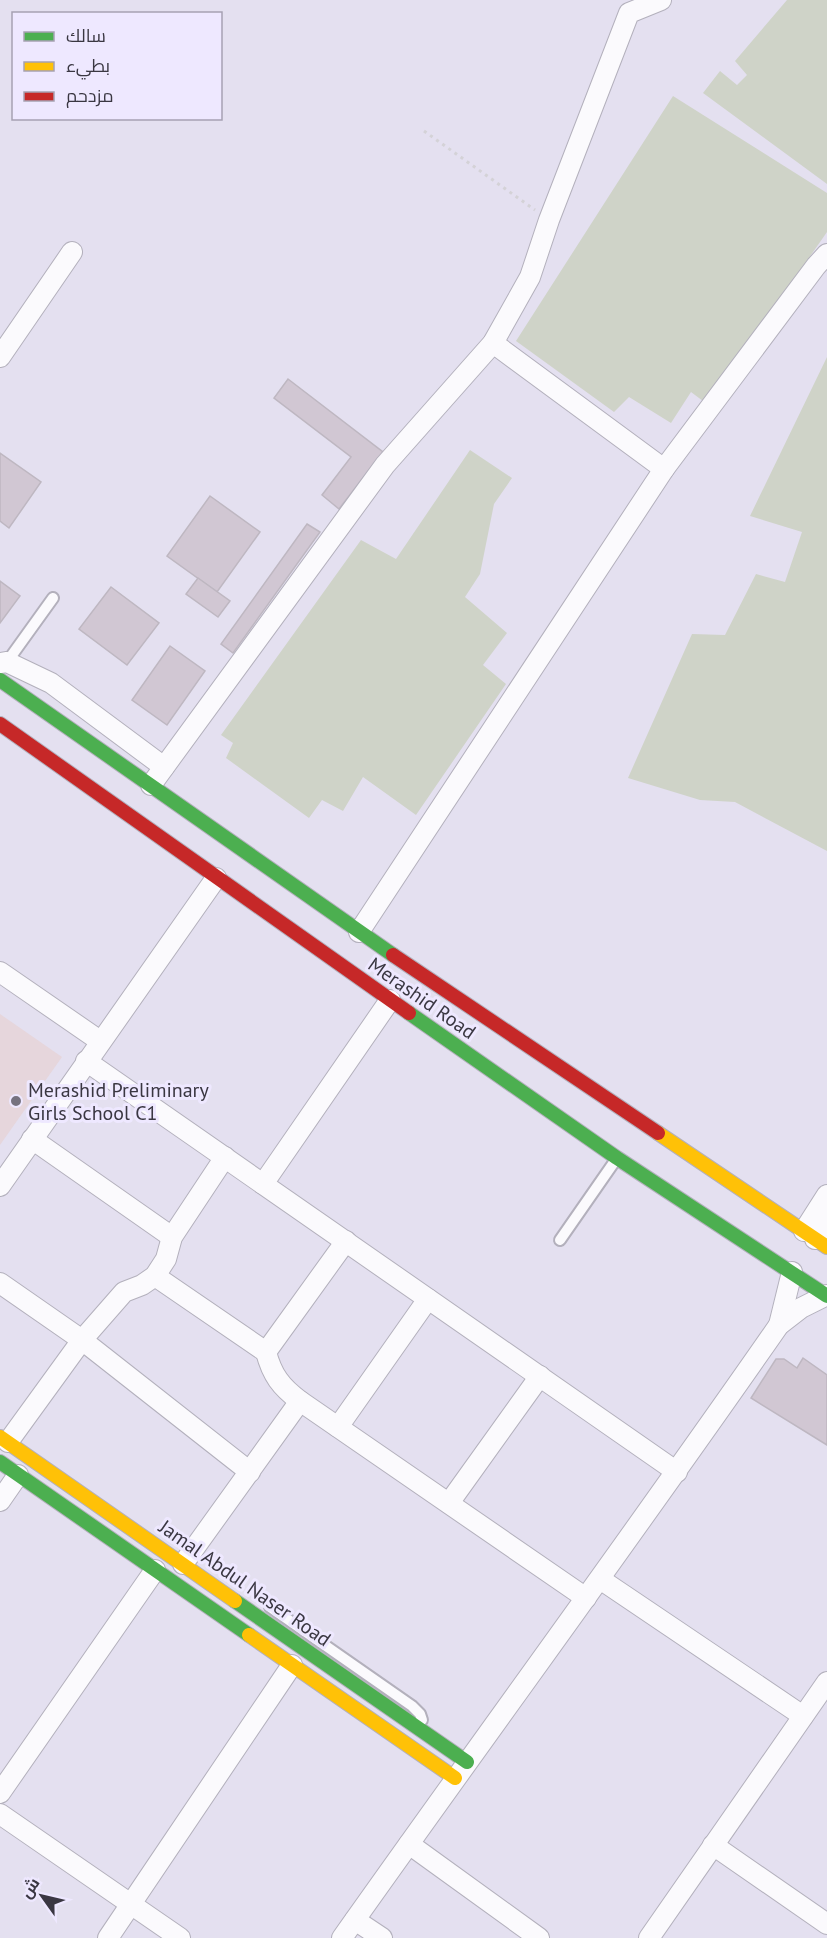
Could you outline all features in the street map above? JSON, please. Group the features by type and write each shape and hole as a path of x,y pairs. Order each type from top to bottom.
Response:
{"main road":[{"name":"Merashid Road","path":"0,680 359,932 815,1239"},
{"name":"Merashid Road","path":"0,724 617,1158 827,1296"},
{"name":"Jamal Abdul Naser Road","path":"4,1440 192,1559 467,1762"},
{"name":"Jamal Abdul Naser Road","path":"0,1462 455,1778"}],"street":[{"path":"150,785 378,474 493,343 530,277 549,220 631,6 661,0"},
{"path":"0,357 72,252"},
{"path":"359,932 664,470 827,254"},
{"path":"493,343 664,470"},
{"path":"4,662 51,683 164,767"},
{"path":"0,1186 216,878"},
{"path":"0,972 100,1041"},
{"path":"264,1184 390,1000"},
{"path":"86,1061 677,1472"},
{"path":"32,1139 172,1237"},
{"path":"4,1440 82,1340 124,1292 142,1285 154,1276 166,1259 172,1237 225,1157"},
{"path":"815,1239 827,1195"},
{"path":"815,1239 827,1221"},
{"path":"266,1352 346,1241"},
{"path":"779,1325 792,1272"},
{"path":"154,1276 266,1352 275,1377 285,1390 586,1598"},
{"path":"0,1283 82,1340 250,1472"},
{"path":"342,1938 677,1472 779,1325 801,1308 827,1296"},
{"path":"339,1428 428,1299"},
{"path":"449,1503 540,1376"},
{"path":"192,1559 300,1401"},
{"path":"0,1501 18,1475"},
{"path":"0,1793 155,1570"},
{"path":"600,1579 803,1716"},
{"path":"108,1938 292,1665"},
{"path":"649,1938 827,1682"},
{"path":"0,1814 180,1938"},
{"path":"409,1844 539,1938"},
{"path":"713,1845 827,1924"},
{"path":"355,1920 382,1938"}],"lane":[{"path":"4,662 53,598"},
{"path":"561,1240 617,1158"},
{"path":"259,1600 412,1706 420,1714 425,1732"}],"path":[{"path":"424,131 549,220"}],"shaded area":[{"path":"787,0 827,0 827,184 703,93 720,71 737,85 747,75 735,61"},
{"path":"673,96 827,193 827,232 707,404 691,392 671,423 629,397 614,412 516,341"},
{"path":"827,357 827,851 735,802 700,800 628,778 692,634 725,635 756,574 785,582 802,532 750,516"},
{"path":"470,450 512,478 494,504 480,574 465,597 507,633 483,665 506,684 416,815 363,777 343,811 322,800 309,818 226,758 233,743 221,735 361,540 396,559"},
{"name":"Merashid Preliminary Girls School C1","path":"0,1014 62,1057 0,1145"}],"building":[{"path":"288,379 383,452 339,509 322,495 351,457 274,398"},
{"path":"0,453 41,482 9,528 0,521"},
{"path":"210,496 260,532 217,592 167,556"},
{"path":"307,524 320,532 233,653 221,644"},
{"path":"198,578 230,601 218,617 186,594"},
{"path":"0,581 20,596 0,623"},
{"path":"111,587 159,623 127,665 79,629"},
{"path":"170,646 205,671 167,725 132,700"},
{"path":"803,1358 827,1375 827,1445 751,1398 776,1359 784,1359 797,1368"}],"traffic: fast":[{"path":"0,680 393,955"},
{"path":"409,1013 617,1158 827,1296"},
{"path":"0,1462 249,1635"},
{"path":"235,1601 467,1762"}],"traffic: slow":[{"path":"658,1133 827,1247"},
{"path":"0,1437 235,1601"},
{"path":"249,1635 455,1778"}],"traffic: jam":[{"path":"0,724 409,1013"},
{"path":"393,955 658,1133"}],"place":[{"name":"Merashid Preliminary Girls School C1","path":"16,1101"}]}
